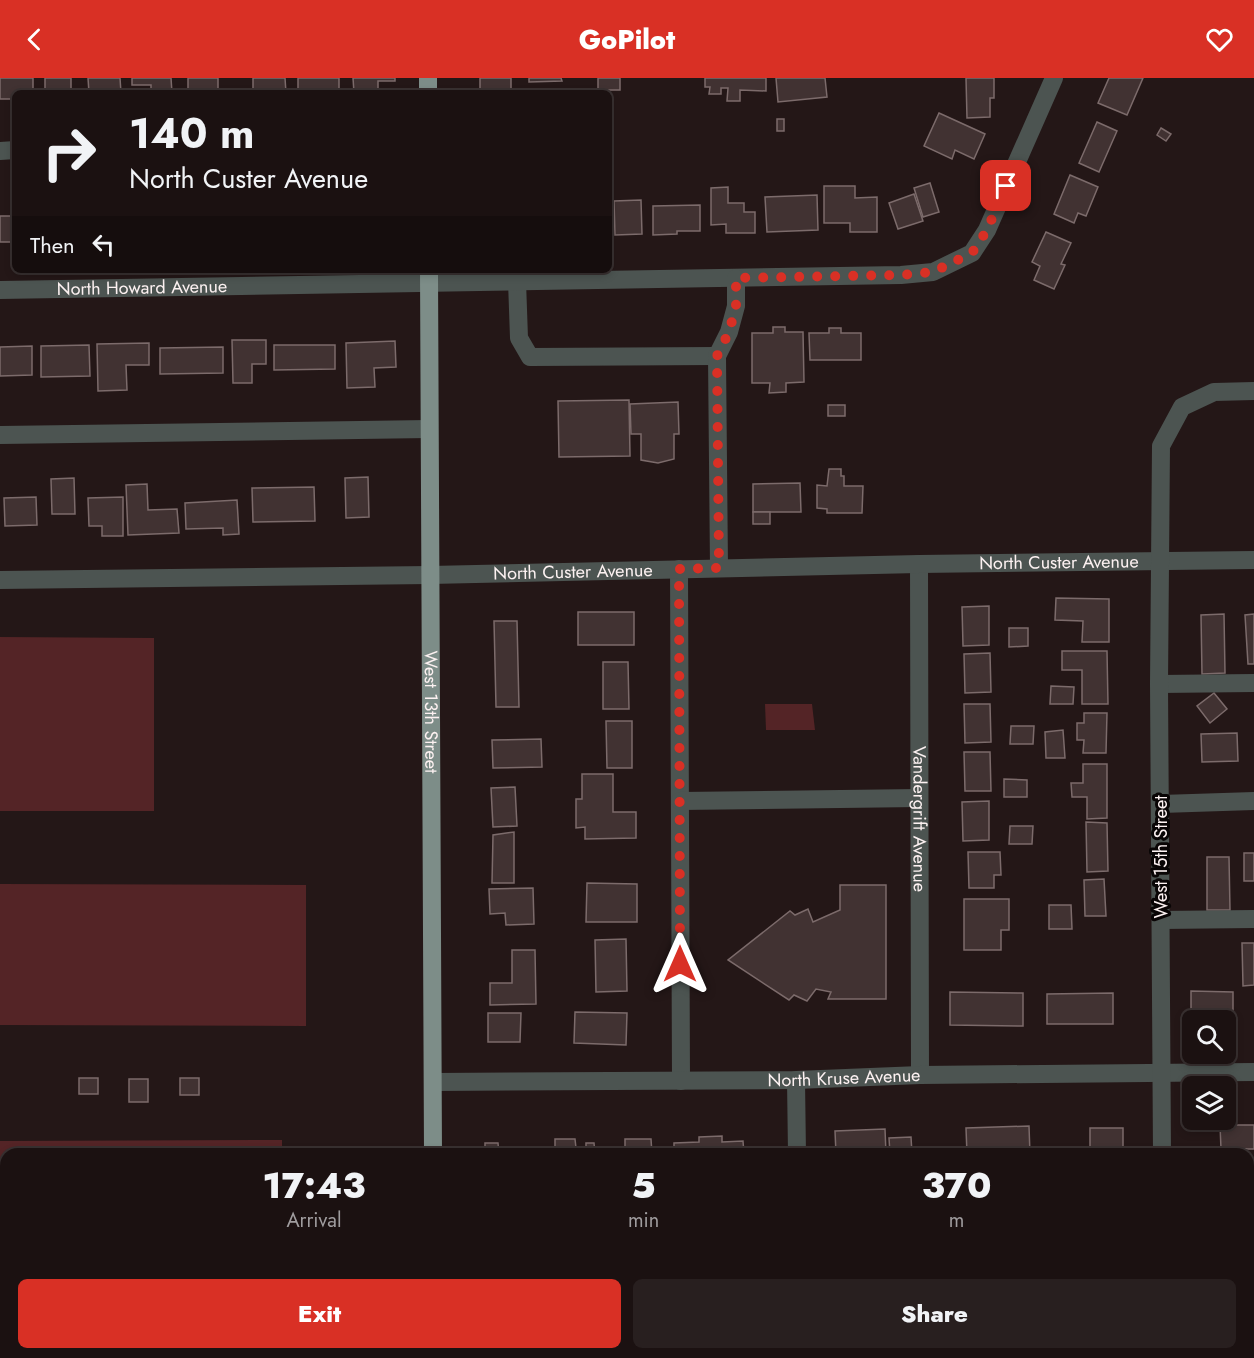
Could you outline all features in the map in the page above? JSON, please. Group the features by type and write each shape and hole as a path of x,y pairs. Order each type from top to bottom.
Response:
{"main road":[{"name":"West 13th Street","path":"429,276 433,1148"}],"street":[{"name":"North Howard Avenue","path":"0,290 429,276 517,281 901,275 933,272 972,253 987,230 1054,78"},
{"path":"719,568 717,356 729,332 736,306 736,278"},
{"path":"517,281 519,338 530,357 717,356"},
{"name":"West 15th Street","path":"1162,1148 1159,684 1161,446 1182,407 1214,392 1254,391"},
{"path":"0,435 429,429"},
{"name":"North Custer Avenue","path":"0,580 430,575 919,564 1254,560"},
{"name":"Vandergrift Avenue","path":"919,564 920,1075"},
{"path":"679,569 681,1081"},
{"path":"1159,684 1254,683"},
{"path":"680,801 920,798"},
{"path":"1161,804 1254,801"},
{"path":"1161,920 1254,919"},
{"name":"North Kruse Avenue","path":"434,1082 796,1080 920,1075 1254,1072"},
{"path":"796,1080 797,1148"}],"shaded area":[{"path":"0,637 154,638 154,811 0,811"},
{"path":"765,704 812,704 815,730 766,730"},
{"path":"0,884 306,885 306,1026 0,1025"},
{"path":"282,1140 282,1148 0,1148 0,1141"}],"building":[{"path":"0,78 33,78 33,90 12,90 12,99 0,99"},
{"path":"45,78 71,78 71,90 45,90"},
{"path":"88,78 120,78 121,90 89,90"},
{"path":"132,78 171,78 172,90 151,90 151,85 132,85"},
{"path":"188,78 218,78 218,90 188,90"},
{"path":"253,78 285,78 286,90 253,90"},
{"path":"298,78 339,78 339,89 298,90"},
{"path":"353,78 395,78 395,81 378,81 378,90 354,90"},
{"path":"480,78 511,78 511,90 475,90 480,89"},
{"path":"529,78 561,78 562,81 529,82"},
{"path":"598,78 620,78 620,90 598,90"},
{"path":"705,78 766,78 766,91 740,90 740,101 727,101 728,88 721,88 721,94 709,94 710,87 705,87"},
{"path":"776,78 825,78 827,97 778,102"},
{"path":"966,78 994,78 994,98 990,98 990,117 967,118"},
{"path":"1109,78 1143,78 1127,115 1098,103"},
{"path":"939,113 985,134 974,159 955,150 952,159 924,146"},
{"path":"777,119 784,119 784,131 777,131"},
{"path":"1097,122 1117,131 1099,172 1079,163"},
{"path":"1161,128 1171,134 1166,141 1157,135"},
{"path":"1070,175 1098,187 1086,216 1078,213 1074,223 1054,214"},
{"path":"930,183 939,212 923,217 914,188"},
{"path":"824,186 855,186 855,198 877,197 877,232 850,232 850,223 824,223"},
{"path":"728,187 728,203 744,203 744,212 755,212 755,233 726,233 726,224 711,225 711,188"},
{"path":"914,194 923,221 898,229 889,203"},
{"path":"817,195 818,230 767,232 765,197"},
{"path":"641,200 642,234 615,235 614,201"},
{"path":"700,205 700,231 677,231 677,234 653,235 653,206"},
{"path":"0,216 12,216 12,242 0,242"},
{"path":"1046,232 1071,243 1061,264 1065,265 1054,289 1034,280 1040,266 1032,262"},
{"path":"773,327 785,327 785,332 803,332 804,382 786,383 786,392 769,393 770,383 752,383 752,333 773,333"},
{"path":"829,328 841,328 841,333 861,333 861,360 810,360 809,333 829,333"},
{"path":"232,340 266,340 266,364 252,364 252,383 233,383"},
{"path":"395,341 396,367 374,368 375,387 347,388 346,343"},
{"path":"149,343 149,365 126,365 127,390 98,391 97,344"},
{"path":"89,345 90,376 41,377 41,346"},
{"path":"274,345 335,345 335,369 274,370"},
{"path":"32,346 32,375 0,376 0,347"},
{"path":"223,347 223,373 160,374 160,348"},
{"path":"629,400 630,456 559,457 558,401"},
{"path":"678,402 679,434 674,434 674,459 658,463 641,460 641,434 631,434 630,404"},
{"path":"828,405 845,405 845,416 828,416"},
{"path":"829,469 841,469 844,486 863,486 862,513 827,513 827,509 817,508 817,485 827,486"},
{"path":"368,477 369,517 346,518 345,478"},
{"path":"74,478 75,514 52,514 51,479"},
{"path":"800,483 801,512 753,512 753,484"},
{"path":"147,484 148,510 177,509 179,533 128,535 126,485"},
{"path":"314,487 315,521 253,522 252,488"},
{"path":"36,497 37,525 5,526 4,498"},
{"path":"123,497 123,536 102,536 102,526 89,526 88,498"},
{"path":"237,500 239,534 223,535 223,528 186,529 185,503"},
{"path":"753,512 770,512 770,524 753,524"},
{"path":"1056,598 1109,599 1109,642 1082,642 1083,621 1055,620"},
{"path":"989,606 989,645 963,646 962,607"},
{"path":"578,612 634,612 634,645 578,645"},
{"path":"1224,614 1225,673 1202,674 1201,615"},
{"path":"1254,614 1254,664 1248,664 1245,615"},
{"path":"494,621 517,621 519,707 496,707"},
{"path":"1009,628 1028,628 1028,646 1009,647"},
{"path":"1062,651 1107,651 1108,704 1082,704 1082,670 1062,670"},
{"path":"990,653 991,692 965,693 964,654"},
{"path":"603,662 628,662 629,709 603,709"},
{"path":"1051,686 1074,687 1073,704 1050,704"},
{"path":"1214,693 1227,709 1210,723 1197,706"},
{"path":"964,704 990,704 991,742 965,743"},
{"path":"1084,713 1107,713 1106,753 1083,753 1084,740 1077,740 1077,723 1084,723"},
{"path":"606,721 632,721 632,768 607,768"},
{"path":"1011,726 1034,726 1033,744 1010,744"},
{"path":"1063,730 1065,758 1046,758 1045,732"},
{"path":"1237,733 1238,761 1202,762 1201,734"},
{"path":"541,739 542,767 493,768 492,740"},
{"path":"964,752 990,752 991,791 965,791"},
{"path":"1083,764 1107,764 1107,818 1087,819 1087,797 1072,797 1071,783 1083,783"},
{"path":"582,774 613,774 613,812 636,812 636,838 585,839 585,827 576,828 576,799 582,799"},
{"path":"1004,779 1027,780 1027,797 1004,797"},
{"path":"515,787 517,826 493,827 491,788"},
{"path":"989,801 989,840 963,841 962,802"},
{"path":"1086,822 1107,823 1108,871 1087,872"},
{"path":"1010,826 1033,826 1032,844 1009,844"},
{"path":"514,832 514,883 492,883 493,835"},
{"path":"968,852 1000,852 1001,875 994,875 994,888 969,888"},
{"path":"1244,853 1254,853 1254,881 1244,881"},
{"path":"1207,857 1229,857 1230,910 1207,910"},
{"path":"1104,879 1106,916 1085,916 1084,880"},
{"path":"587,883 637,884 637,922 586,922"},
{"path":"840,885 886,885 886,999 828,999 831,992 816,989 807,1001 794,995 789,1000 728,960 790,911 795,915 808,909 813,922 840,910"},
{"path":"533,888 534,924 506,925 505,913 490,914 489,889"},
{"path":"964,899 1009,899 1009,930 1001,930 1001,950 964,950"},
{"path":"1049,905 1071,905 1072,929 1049,929"},
{"path":"626,939 627,991 596,992 595,940"},
{"path":"1242,943 1254,943 1254,985 1243,986"},
{"path":"512,950 535,950 536,1004 490,1005 490,983 512,983"},
{"path":"1191,991 1233,992 1233,1010 1191,1010"},
{"path":"950,992 1023,993 1023,1026 950,1025"},
{"path":"1113,993 1113,1024 1047,1024 1047,994"},
{"path":"575,1012 627,1013 626,1045 574,1043"},
{"path":"488,1013 521,1013 520,1042 488,1042"},
{"path":"79,1078 98,1078 98,1094 79,1094"},
{"path":"180,1078 199,1078 199,1095 180,1095"},
{"path":"129,1079 148,1079 148,1102 129,1102"},
{"path":"1236,1125 1254,1125 1254,1148 1221,1148 1220,1130 1236,1130"},
{"path":"1029,1126 1030,1148 967,1148 966,1128"},
{"path":"1090,1128 1123,1128 1123,1148 1090,1148"},
{"path":"885,1129 886,1148 836,1148 835,1131"},
{"path":"722,1136 722,1142 743,1141 744,1148 674,1148 674,1143 699,1142 699,1137"},
{"path":"911,1137 912,1148 890,1148 889,1138"},
{"path":"555,1139 575,1139 576,1148 555,1148"},
{"path":"625,1139 651,1139 652,1148 625,1148"},
{"path":"485,1143 498,1143 498,1148 485,1148"},
{"path":"586,1143 594,1143 594,1148 576,1148 586,1147"}],"route":[{"path":"680,964 679,569 719,568 717,356 729,332 736,306 736,278 901,275 933,272 972,253 987,230 1006,186"}]}
